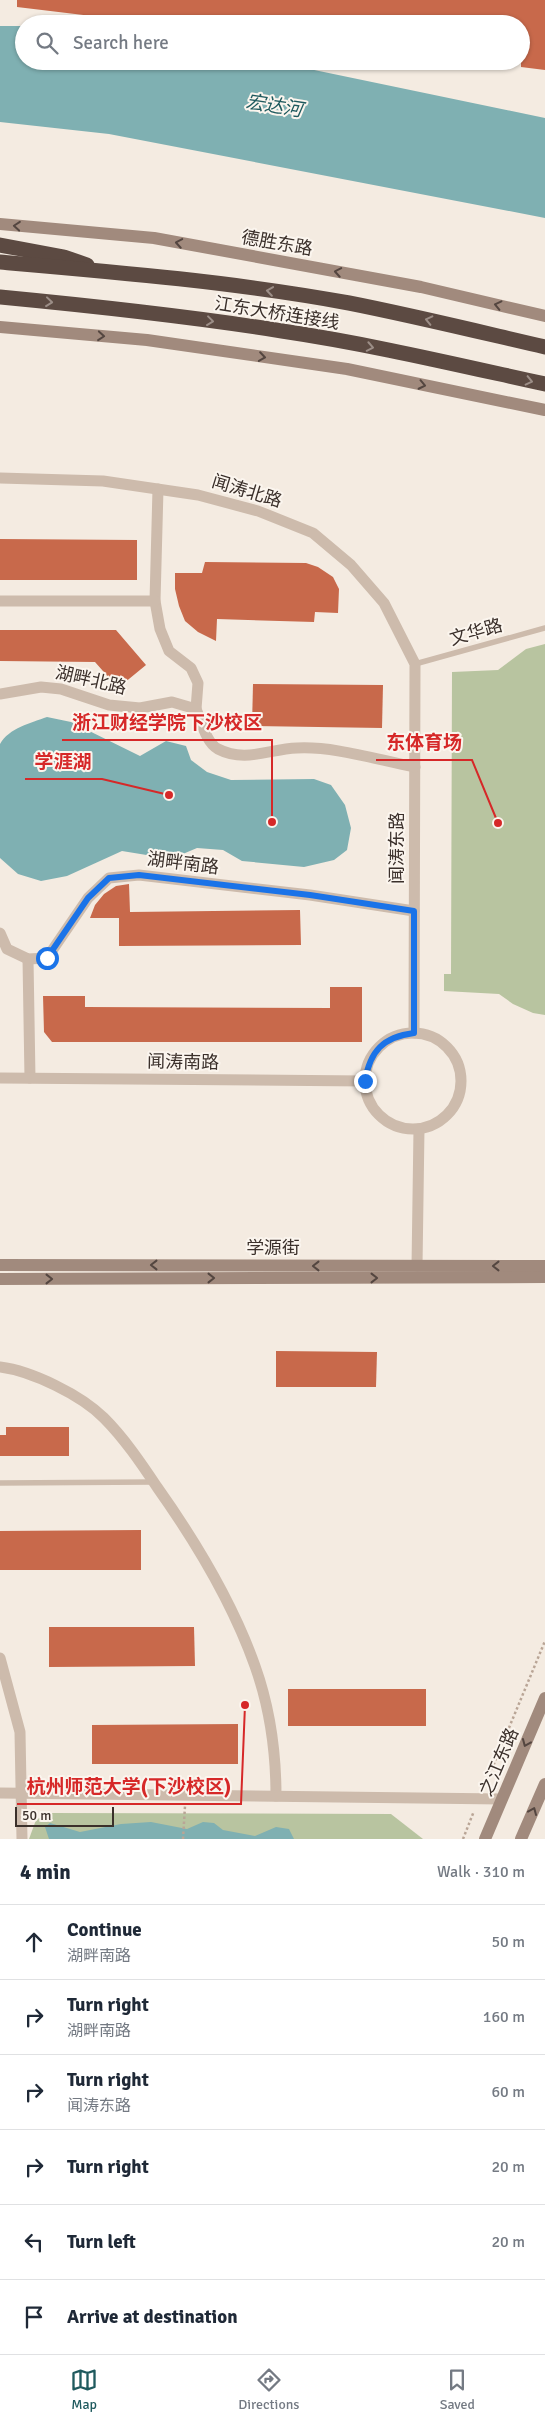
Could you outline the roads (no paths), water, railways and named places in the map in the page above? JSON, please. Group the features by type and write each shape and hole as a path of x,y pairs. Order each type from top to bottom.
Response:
{"highway":[{"path":"0,245 64,257 110,273"},
{"name":"江东大桥连接线","path":"0,262 242,287 348,303 545,347"},
{"name":"江东大桥连接线","path":"0,297 107,308 283,331 451,363 545,384"}],"main road":[{"name":"德胜东路","path":"0,224 154,238 420,287 545,316"},
{"path":"0,327 147,340 338,368 545,410"},
{"name":"学源街","path":"0,1265 545,1266"},
{"path":"0,1279 545,1277"},
{"name":"之江东路","path":"485,1839 545,1698"},
{"path":"521,1839 545,1784"}],"street":[{"name":"闻涛北路","path":"0,478 103,481 198,494 258,511 313,532 351,565 384,603 415,664"},
{"path":"158,489 155,601 160,628 168,651 192,668 198,683 196,709 207,734 216,748 240,756 296,748 328,750 415,767"},
{"path":"0,601 155,601"},
{"name":"闻涛东路","path":"414,1033 415,664"},
{"name":"湖畔北路","path":"0,694 41,686 61,689 108,705 140,708 172,702 196,709"},
{"name":"湖畔南路","path":"28,959 47,958 88,898 109,878 139,875 310,895 414,911"},
{"path":"0,933 7,949 28,959 30,1078"},
{"path":"414,1033 429,1036 449,1050 454,1056 460,1071 461,1086 457,1102 447,1115 434,1124 419,1129 402,1128 388,1122 376,1111 368,1097 365,1081 371,1060 385,1042 398,1035 414,1033"},
{"name":"闻涛南路","path":"0,1078 365,1081"},
{"path":"418,1266 419,1129"},
{"path":"0,1367 15,1369 62,1388 103,1417 154,1482 214,1574 255,1666 269,1717 276,1758 276,1796"},
{"path":"0,1658 20,1732 22,1839"},
{"path":"0,1793 502,1799"}],"lane":[{"name":"文华路","path":"415,664 545,628"},
{"path":"0,1483 154,1482"}],"water":[{"name":"宏达河","path":"0,26 15,26 15,70 314,70 545,118 545,218 109,134 0,122"},
{"path":"47,717 71,722 140,756 166,741 186,746 191,760 207,772 231,780 314,779 331,785 345,805 351,828 347,850 334,860 304,867 242,861 223,850 197,848 171,859 122,851 67,876 41,881 18,874 0,858 0,744 4,738 15,730"},
{"path":"151,1822 187,1829 203,1822 214,1823 223,1830 255,1836 276,1827 289,1829 294,1839 49,1839 45,1827 50,1823 80,1832 121,1824"}],"place":[{"name":"学涯湖","path":"169,795"},
{"name":"浙江财经学院下沙校区","path":"272,822"},
{"name":"东体育场","path":"498,823"},
{"name":"杭州师范大学(下沙校区)","path":"245,1705"}]}
